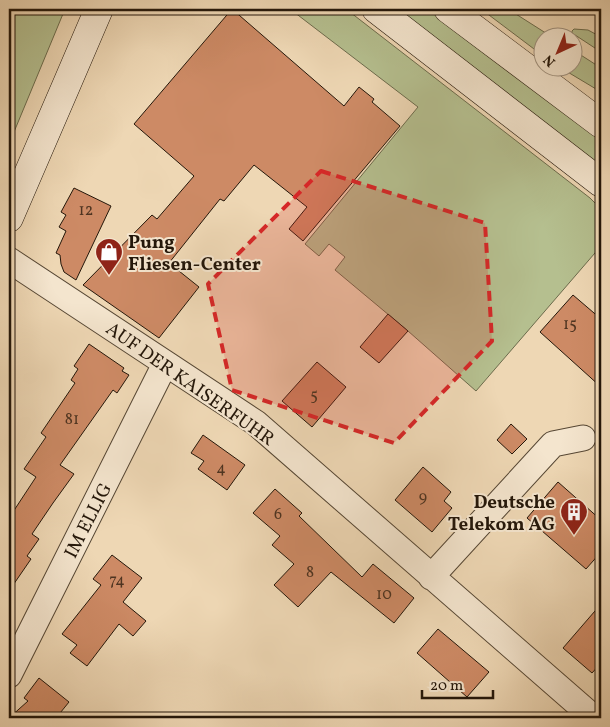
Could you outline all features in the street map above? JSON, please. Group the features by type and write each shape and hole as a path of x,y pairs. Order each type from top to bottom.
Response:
{"main road":[{"path":"9,218 99,9"},
{"path":"376,9 601,183"},
{"path":"448,9 601,124"}],"street":[{"name":"AUF DER KAISERFUHR","path":"9,260 256,423 594,718"},
{"name":"IM ELLIG","path":"9,675 166,364"},
{"path":"431,577 553,444 583,438"}],"highlighted area":[{"path":"321,171 485,223 492,341 394,443 232,390 208,284"}],"green space":[{"path":"9,9 65,9 9,144"},
{"path":"290,9 346,9 590,198 601,209 601,246 476,391 335,270 345,257 329,244 319,256 305,244 418,107"},
{"path":"395,9 427,9 601,141 601,166"},
{"path":"481,9 508,9 538,28 532,28 532,47"},
{"path":"582,30 588,30 601,37 601,52 582,40"},
{"path":"582,56 601,68 601,92 578,78 582,78"}],"building":[{"path":"232,9 344,106 359,87 374,99 372,102 400,126 303,241 289,229 307,207 254,165 224,201 220,199 169,263 199,287 159,338 83,285 152,215 157,219 194,176 134,124"},
{"path":"74,188 111,206 76,280 64,272 60,255 56,253 66,231 59,227 66,215 61,212"},
{"path":"573,295 601,319 601,387 540,332"},
{"path":"388,314 408,331 379,363 360,347"},
{"path":"89,344 124,368 122,371 129,375 117,393 113,390 60,465 74,474 32,534 39,539 27,556 31,559 9,591 9,518 36,477 24,469 46,437 41,433 75,383 71,380 78,369 74,366"},
{"path":"317,362 346,387 312,427 282,401"},
{"path":"511,424 527,439 512,454 497,440"},
{"path":"203,435 245,465 227,490 198,469 204,461 191,453"},
{"path":"423,467 451,492 444,501 452,508 432,532 395,500"},
{"name":"Deutsche Telekom AG","path":"558,482 601,520 601,552 586,569 527,518"},
{"path":"275,489 302,513 299,516 362,577 373,564 414,598 394,623 331,572 298,607 274,585 294,564 272,545 280,536 253,513"},
{"path":"112,555 142,578 123,602 146,621 133,636 119,624 87,666 70,653 77,645 62,634 101,585 93,579"},
{"path":"601,604 601,663 592,673 563,648"},
{"path":"438,629 489,672 467,697 417,653"},
{"path":"39,678 69,702 56,718 9,718 28,701 24,698"}],"place":[{"name":"Pung Fliesen-Center","path":"109,276"},
{"name":"Deutsche Telekom AG","path":"574,536"}]}
